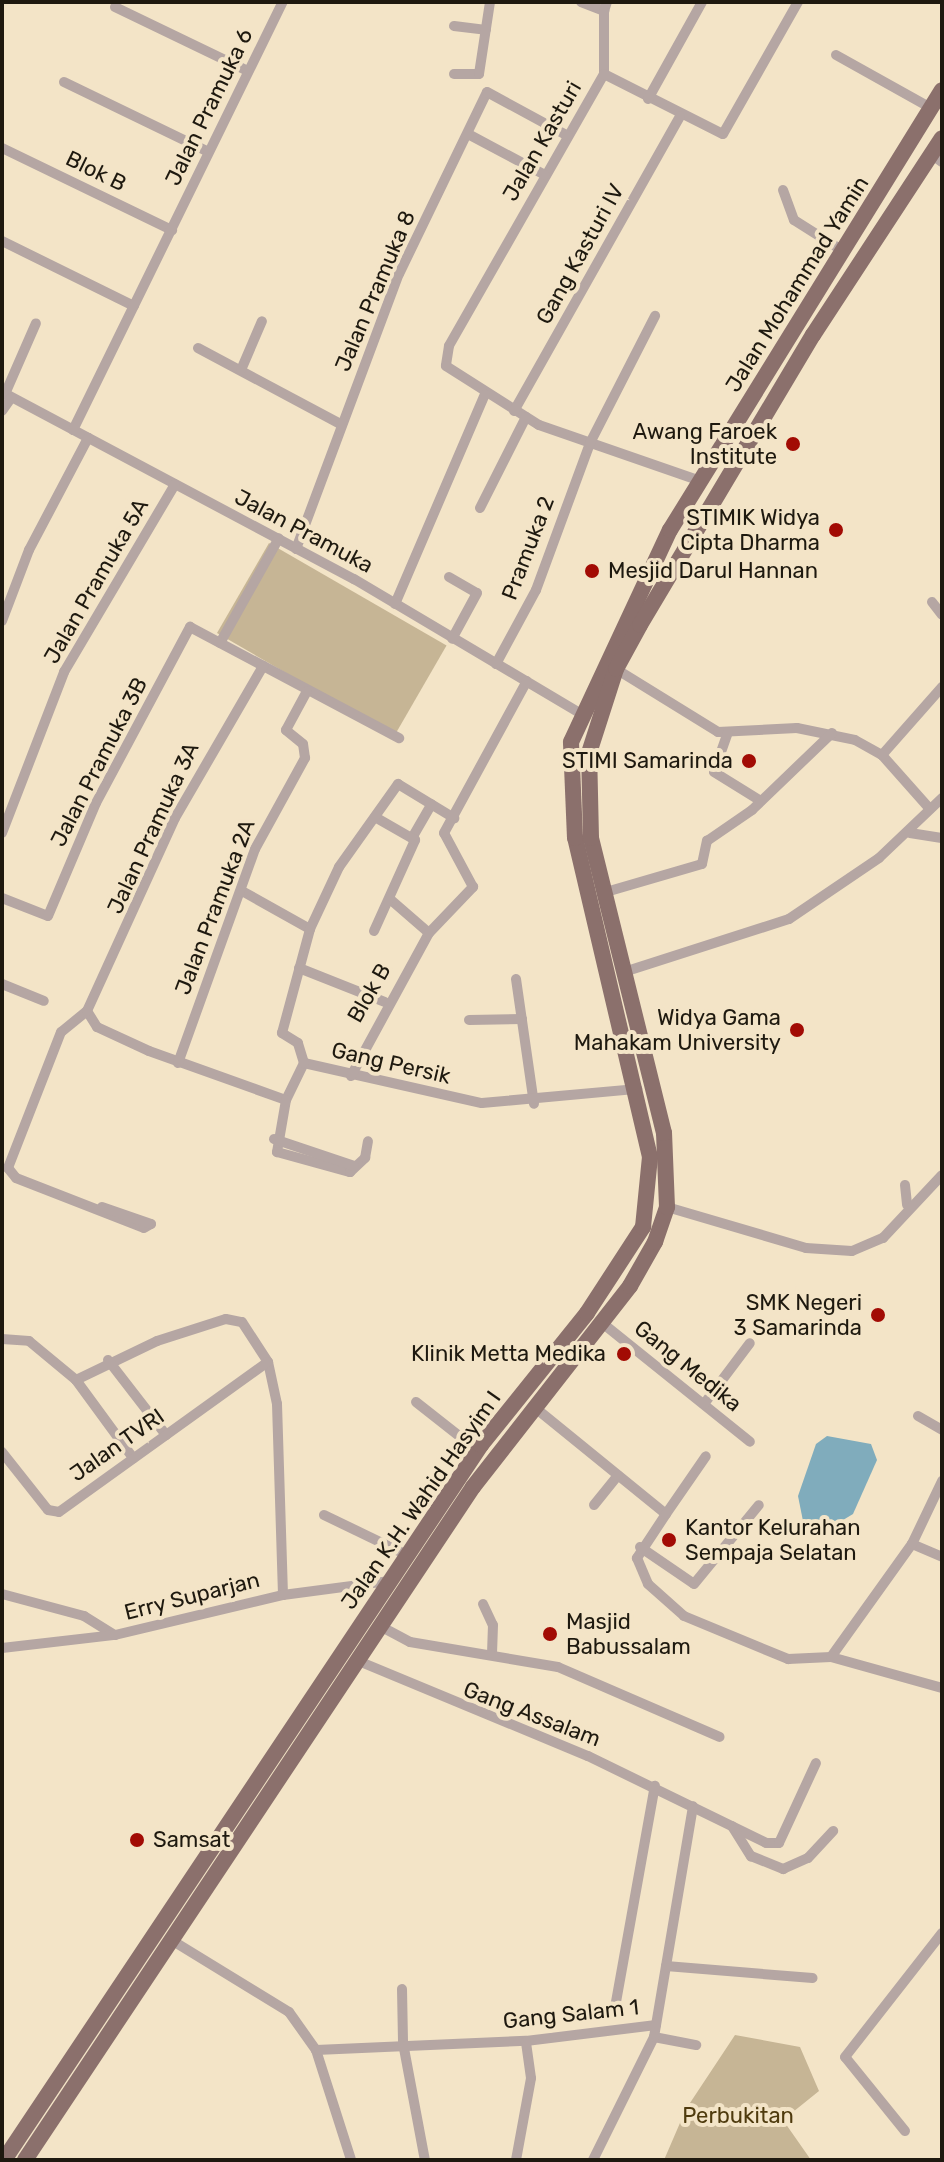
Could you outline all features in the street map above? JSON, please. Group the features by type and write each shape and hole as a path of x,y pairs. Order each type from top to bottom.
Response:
{"main road":[{"name":"Jalan Mohammad Yamin","path":"581,714 649,568 942,90"},
{"name":"Jalan Mohammad Yamin","path":"599,718 616,669 787,378 937,158 942,138"},
{"path":"771,367 787,378"},
{"name":"Jalan K.H. Wahid Hasyim I","path":"4,2160 272,1752 477,1450 633,1248 648,1206 647,1133 570,803 571,742 581,714"},
{"name":"Jalan K.H. Wahid Hasyim I","path":"25,2160 173,1941 356,1660 533,1406 630,1286 667,1207 664,1133 627,971 587,817 599,718"},
{"path":"647,1133 664,1133"},
{"path":"272,1752 290,1759"}],"street":[{"name":"Jalan Pramuka 6","path":"73,430 172,230 207,151 283,2"},
{"path":"490,2 480,72 487,92 568,136"},
{"path":"581,2 606,7"},
{"path":"648,99 702,2"},
{"path":"604,74 715,134 729,129 798,2"},
{"path":"115,7 248,71"},
{"name":"Jalan Kasturi","path":"485,394 452,373 445,357 604,74 606,7"},
{"path":"454,26 486,30"},
{"path":"836,55 931,108"},
{"path":"454,74 480,72"},
{"path":"64,82 207,151"},
{"name":"Jalan Pramuka 8","path":"296,549 399,274 487,92"},
{"name":"Gang Kasturi IV","path":"514,411 680,116"},
{"path":"468,134 545,175"},
{"name":"Blok B","path":"2,148 172,230"},
{"path":"783,190 794,220 843,251"},
{"path":"2,241 134,306"},
{"name":"Pramuka 2","path":"496,664 536,590 590,443 655,316"},
{"path":"241,370 262,321"},
{"path":"2,411 36,323"},
{"path":"198,348 342,425"},
{"path":"395,604 485,394 526,417 590,443 701,481"},
{"name":"Jalan Pramuka","path":"6,395 279,538 581,714"},
{"path":"480,508 526,417"},
{"path":"2,621 34,538 88,438"},
{"name":"Jalan Pramuka 5A","path":"2,833 64,672 175,484"},
{"path":"279,538 220,643 399,738"},
{"path":"449,577 477,593 452,639"},
{"path":"932,602 942,615"},
{"name":"Jalan Pramuka 3B","path":"2,898 48,916 96,803 190,627 220,643"},
{"name":"Jalan Pramuka 3A","path":"87,1011 175,818 263,666"},
{"path":"616,669 707,729 832,733 882,755 930,809"},
{"path":"304,1063 298,1043 282,1033 310,929 339,867 398,784 454,818 527,681"},
{"path":"882,755 942,687"},
{"name":"Jalan Pramuka 2A","path":"178,1063 255,849 305,758 303,744 286,730 307,691"},
{"path":"728,732 714,772 761,801"},
{"path":"606,892 702,864 707,841 761,801 832,733"},
{"path":"627,971 751,936 829,891 910,833 942,798"},
{"path":"374,931 391,900 412,838 432,804"},
{"path":"375,817 412,838"},
{"name":"Blok B","path":"351,1076 385,1002 429,933 473,887 444,833 454,818"},
{"path":"910,833 942,838"},
{"path":"242,891 310,929"},
{"path":"391,900 429,933"},
{"path":"299,968 385,1002"},
{"path":"516,979 534,1104"},
{"path":"2,984 44,1001"},
{"path":"102,1207 16,1178 8,1168 61,1032 87,1011 97,1027 178,1063 286,1100"},
{"path":"469,1020 522,1019"},
{"name":"Gang Persik","path":"368,1141 365,1158 350,1172 277,1152 274,1139 286,1100 304,1063 466,1101 534,1104 637,1089"},
{"path":"667,1207 829,1251 883,1238 907,1205 942,1175"},
{"path":"905,1185 907,1205"},
{"path":"76,1380 108,1360 234,1319 255,1334 268,1362 281,1452 283,1595"},
{"name":"Gang Medika","path":"601,1322 750,1442"},
{"path":"2,1339 29,1341 76,1380 133,1458"},
{"path":"704,1404 750,1343"},
{"path":"108,1360 166,1435"},
{"name":"Jalan TVRI","path":"2,1452 54,1512 268,1362"},
{"path":"416,1402 477,1450"},
{"path":"533,1406 666,1514"},
{"path":"918,1416 942,1430"},
{"path":"640,1547 706,1456"},
{"path":"594,1505 618,1475"},
{"path":"831,1657 912,1544 942,1481"},
{"path":"640,1547 694,1584 759,1505"},
{"path":"324,1515 407,1555"},
{"path":"912,1544 942,1557"},
{"path":"640,1547 648,1584 684,1616 788,1659 831,1657 942,1688"},
{"name":"Erry Suparjan","path":"2,1648 115,1635 283,1595 390,1581"},
{"path":"2,1594 84,1616 115,1635"},
{"path":"483,1604 493,1625 492,1654"},
{"path":"380,1626 410,1642 558,1667 720,1737"},
{"name":"Gang Assalam","path":"356,1660 655,1786 732,1826 779,1843 816,1763"},
{"path":"614,2013 655,1786"},
{"name":"Gang Salam 1","path":"316,2050 403,2043 526,2041 655,2031 693,1806"},
{"path":"732,1826 751,1856 783,1869 808,1858 833,1831"},
{"path":"905,2131 845,2057 942,1933"},
{"path":"173,1941 278,2003 316,2050 351,2160"},
{"path":"666,1966 813,1978"},
{"path":"402,1989 403,2043 425,2160"},
{"path":"593,2160 655,2031 696,2045"},
{"path":"516,2160 531,2078 526,2041"}],"green space":[{"path":"269,543 447,646 395,736 217,633"},
{"name":"Perbukitan","path":"735,2035 800,2047 819,2091 783,2120 811,2160 664,2160 686,2109"}],"water":[{"path":"827,1436 871,1444 877,1460 853,1514 820,1534 803,1521 798,1496 816,1444"}],"place":[{"name":"Awang Faroek Institute","path":"793,444"},
{"name":"STIMIK Widya Cipta Dharma","path":"836,530"},
{"name":"Mesjid Darul Hannan","path":"592,571"},
{"name":"STIMI Samarinda","path":"749,761"},
{"name":"Widya Gama Mahakam University","path":"797,1030"},
{"name":"SMK Negeri 3 Samarinda","path":"878,1315"},
{"name":"Klinik Metta Medika","path":"624,1354"},
{"name":"Kantor Kelurahan Sempaja Selatan","path":"669,1540"},
{"name":"Masjid Babussalam","path":"550,1634"},
{"name":"Samsat","path":"137,1840"}]}
